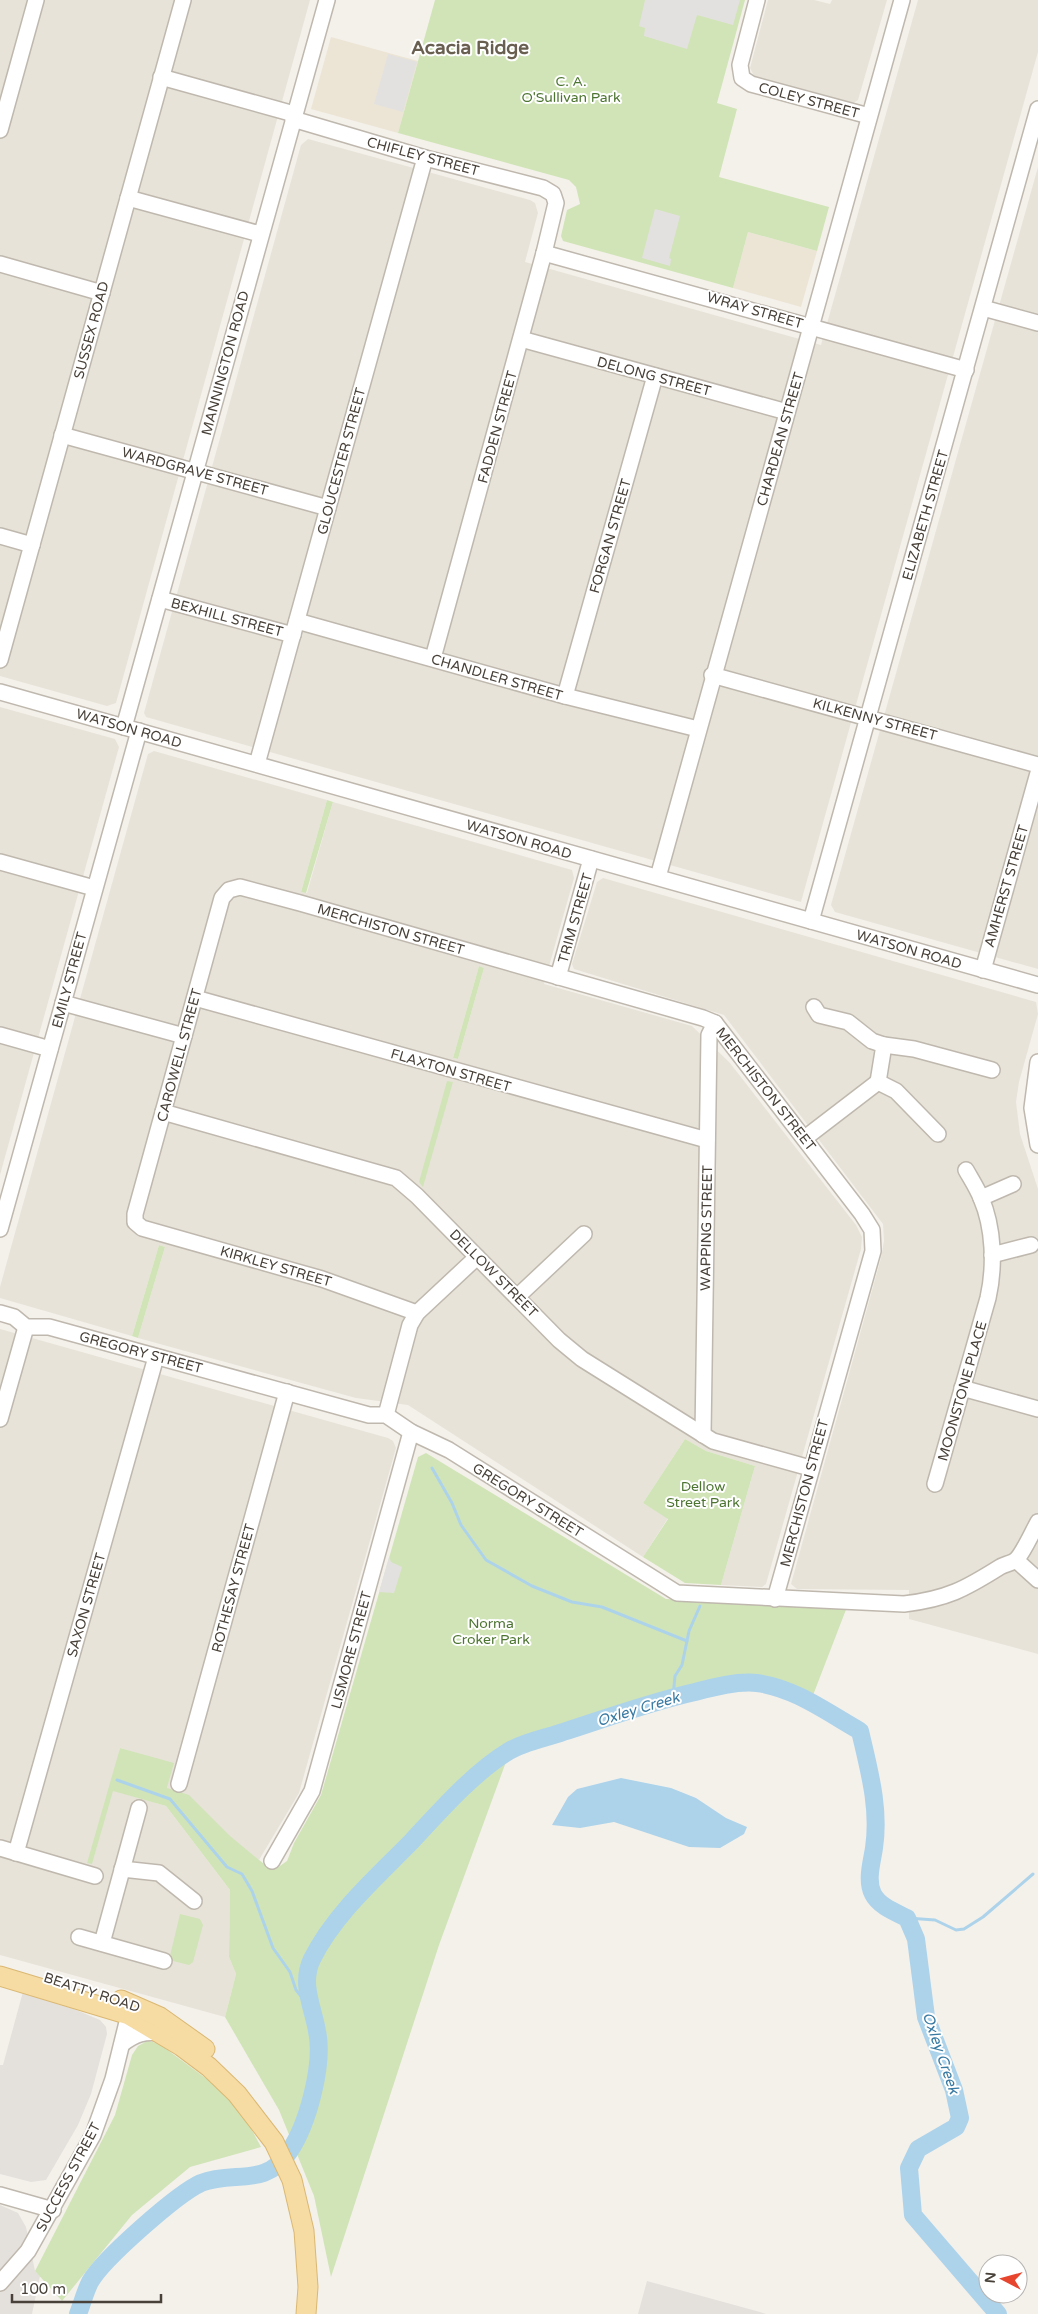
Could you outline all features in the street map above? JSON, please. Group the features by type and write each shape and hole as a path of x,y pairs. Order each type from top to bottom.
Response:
{"main road":[{"name":"BEATTY ROAD","path":"0,1965 130,2009 209,2067 237,2094 274,2142"},
{"name":"BEATTY ROAD","path":"0,1976 130,2009 146,2009 184,2032 216,2058 241,2085 264,2117 274,2142 288,2168 296,2193 304,2231 308,2287 306,2314"}],"street":[{"path":"0,130 36,0"},
{"name":"SUSSEX ROAD","path":"0,660 183,0"},
{"name":"MANNINGTON ROAD","path":"132,729 160,599 326,0"},
{"name":"COLEY STREET","path":"757,0 740,65 742,78 751,84 869,116"},
{"name":"CHARDEAN STREET","path":"658,877 712,675 902,0"},
{"name":"CHIFLEY STREET","path":"161,77 425,158 543,188 553,194"},
{"name":"ELIZABETH STREET","path":"811,921 1038,109"},
{"name":"GLOUCESTER STREET","path":"258,764 425,158"},
{"name":"FADDEN STREET","path":"433,658 544,253 556,203 553,194"},
{"path":"128,198 260,234"},
{"name":"WRAY STREET","path":"544,253 966,370"},
{"path":"0,264 102,293"},
{"path":"983,308 1038,323"},
{"name":"DELONG STREET","path":"521,339 787,412"},
{"name":"FORGAN STREET","path":"566,696 655,376"},
{"name":"WARDGRAVE STREET","path":"62,435 328,508"},
{"path":"0,536 32,545"},
{"name":"BEXHILL STREET","path":"160,599 295,628"},
{"name":"CHANDLER STREET","path":"295,628 433,658 566,696 698,729"},
{"name":"KILKENNY STREET","path":"712,675 1038,765"},
{"name":"WATSON ROAD","path":"0,692 1038,985"},
{"name":"EMILY STREET","path":"0,1229 7,1176 50,1049 63,1003 94,888 132,729"},
{"name":"AMHERST STREET","path":"983,970 1038,773"},
{"name":"TRIM STREET","path":"558,977 591,859"},
{"path":"0,862 94,888"},
{"name":"MERCHISTON STREET","path":"228,890 240,887 703,1018 714,1023 805,1138 872,1230 873,1251 810,1468 775,1599"},
{"name":"CAROWELL STREET","path":"136,1222 135,1214 222,898 228,890"},
{"name":"FLAXTON STREET","path":"195,998 707,1140"},
{"path":"63,1003 184,1036"},
{"path":"814,1007 819,1015 848,1022 872,1041 884,1045 914,1049 992,1070"},
{"name":"WAPPING STREET","path":"703,1435 709,1035 714,1023"},
{"path":"0,1035 50,1049"},
{"path":"805,1138 878,1082 884,1045"},
{"path":"1038,1062 1032,1108 1038,1145"},
{"path":"878,1082 896,1091 938,1134"},
{"name":"DELLOW STREET","path":"163,1112 396,1178 417,1196 559,1340 582,1359 713,1441 810,1468"},
{"name":"MOONSTONE PLACE","path":"935,1484 988,1298 993,1269 988,1220 981,1198 966,1170"},
{"path":"981,1198 1012,1184"},
{"name":"KIRKLEY STREET","path":"136,1222 142,1228 322,1279 417,1313"},
{"path":"517,1297 584,1234"},
{"path":"992,1255 1031,1245"},
{"path":"386,1414 410,1325 417,1313 477,1257"},
{"name":"GREGORY STREET","path":"0,1313 14,1317 26,1327 49,1327 368,1415 386,1414 411,1432 449,1450 677,1593 904,1604 928,1601 953,1594 974,1584 1002,1565 1016,1560"},
{"path":"0,1419 26,1327"},
{"name":"SAXON STREET","path":"16,1853 156,1356"},
{"path":"962,1388 1038,1409"},
{"name":"ROTHESAY STREET","path":"179,1784 287,1392"},
{"name":"LISMORE STREET","path":"272,1861 312,1791 411,1432"},
{"path":"1038,1522 1016,1560 1038,1580"},
{"path":"102,1943 139,1808"},
{"path":"0,1848 95,1876"},
{"path":"122,1869 159,1873 194,1901"},
{"path":"79,1937 164,1961"},
{"name":"SUCCESS STREET","path":"0,2283 28,2251 53,2210 93,2135 105,2106 130,2009"},
{"path":"122,2044 134,2035 146,2031 162,2033"},
{"path":"0,2195 53,2210"}],"shaded area":[{"path":"0,0 310,0 116,703 107,706 0,676"},
{"path":"645,0 740,0 733,25 697,15 687,49 644,36 645,28 639,26"},
{"path":"768,0 814,0 830,4 832,0 887,0 858,100 852,104 847,104 754,76 750,68"},
{"path":"918,0 1038,0 1038,52 801,902 146,717 144,713 301,145 308,139 530,200 535,203 538,213 525,262 821,345"},
{"path":"331,37 418,61 398,133 311,109"},
{"path":"388,54 417,62 403,112 374,104"},
{"path":"1038,167 1038,969 835,912 831,905"},
{"path":"655,209 680,216 669,258 671,259 670,266 642,258"},
{"path":"748,232 817,251 801,307 733,288"},
{"path":"0,707 115,739 119,747 0,1175"},
{"path":"154,751 327,800 301,892 307,893 333,802 572,870 574,878 544,984 692,1026 730,1063 856,1225 862,1237 861,1249 766,1584 762,1587 721,1585 755,1466 706,1451 685,1439 643,1503 668,1518 643,1557 408,1405 356,1398 138,1338 165,1247 159,1245 132,1336 0,1298 0,1287 148,754","holes":["479,966 484,968 458,1059 453,1058"]},
{"path":"603,878 1036,1002 1038,1014 1019,1082 1016,1102 1020,1134 1038,1189 1038,1654 909,1619 909,1590 797,1589 791,1584 881,1258 884,1241 883,1224 724,1015 574,969 572,964 597,882"},
{"path":"0,1329 388,1438 393,1441 396,1448 299,1793 259,1860 167,1788 173,1764 120,1748 92,1864 112,1790 166,1806 230,1890 229,1957 236,1974 225,2017 0,1955"},
{"path":"389,1557 391,1562 402,1567 394,1593 379,1592"},
{"path":"24,1988 100,2020 106,2027 107,2034 91,2094 78,2125 46,2180 31,2182 0,2174 0,2065 3,2065"},
{"path":"0,2205 18,2213 26,2227 35,2271 40,2276 32,2314 0,2314"},
{"path":"647,2281 760,2312 766,2314 638,2314"}],"green space":[{"name":"C. A. O'Sullivan Park","path":"435,0 745,0 717,103 737,109 719,177 829,207 817,251 748,232 733,288 563,241 561,236 567,210 580,204 576,187 569,180 398,133"},
{"path":"327,800 333,802 306,893 301,892"},
{"path":"479,966 484,968 458,1059 453,1058"},
{"path":"447,1081 453,1082 423,1187 419,1182"},
{"path":"159,1245 165,1247 138,1338 132,1336"},
{"name":"Dellow Street Park","path":"685,1439 706,1451 755,1466 721,1585 685,1583 643,1557 668,1519 643,1503"},
{"name":"Norma Croker Park","path":"426,1453 666,1599 847,1607 810,1703 781,1687 753,1683 720,1686 659,1700 510,1751 439,1945 331,2277 314,2196 279,2110 225,2017 236,1974 229,1957 230,1890 166,1806 113,1791 92,1864 87,1863 120,1748 174,1763 167,1788 189,1795 230,1836 264,1864 277,1868 287,1861 294,1843 321,1795 418,1457"},
{"path":"180,1914 200,1919 203,1925 193,1962 189,1965 169,1960"},
{"path":"147,2041 158,2043 215,2085 245,2117 261,2147 190,2167 132,2215 62,2301 35,2271 115,2115 132,2055 138,2046"}],"water":[{"path":"621,1778 671,1788 696,1798 726,1818 747,1827 744,1834 720,1848 689,1847 614,1822 580,1828 552,1825 568,1797 577,1789"}],"waterway":[{"path":"432,1468 452,1503 461,1525 486,1560 532,1586 572,1602 602,1607 687,1641"},
{"path":"673,1697 675,1676 682,1665 689,1631 700,1606"},
{"name":"Oxley Creek","path":"78,2314 90,2282 109,2258 175,2200 190,2189 213,2179 248,2176 270,2170 280,2163 289,2152 308,2110 313,2093 318,2060 319,2045 317,2031 307,1986 307,1977 312,1959 332,1926 358,1896 470,1781 509,1751 528,1743 662,1700 718,1686 749,1683 757,1683 785,1690 823,1709 860,1731 873,1789 876,1818 870,1877 871,1889 879,1902 907,1918 916,1939 926,2017 954,2090 960,2118 956,2127 918,2149 909,2168 913,2215 998,2314"},
{"path":"117,1780 170,1799 227,1867 242,1874 252,1891 273,1948 290,1972 296,1990 309,2006"},
{"path":"907,1918 935,1920 956,1930 964,1929 983,1917 1033,1874"}],"district":[{"name":"Acacia Ridge","path":"470,47"}]}
